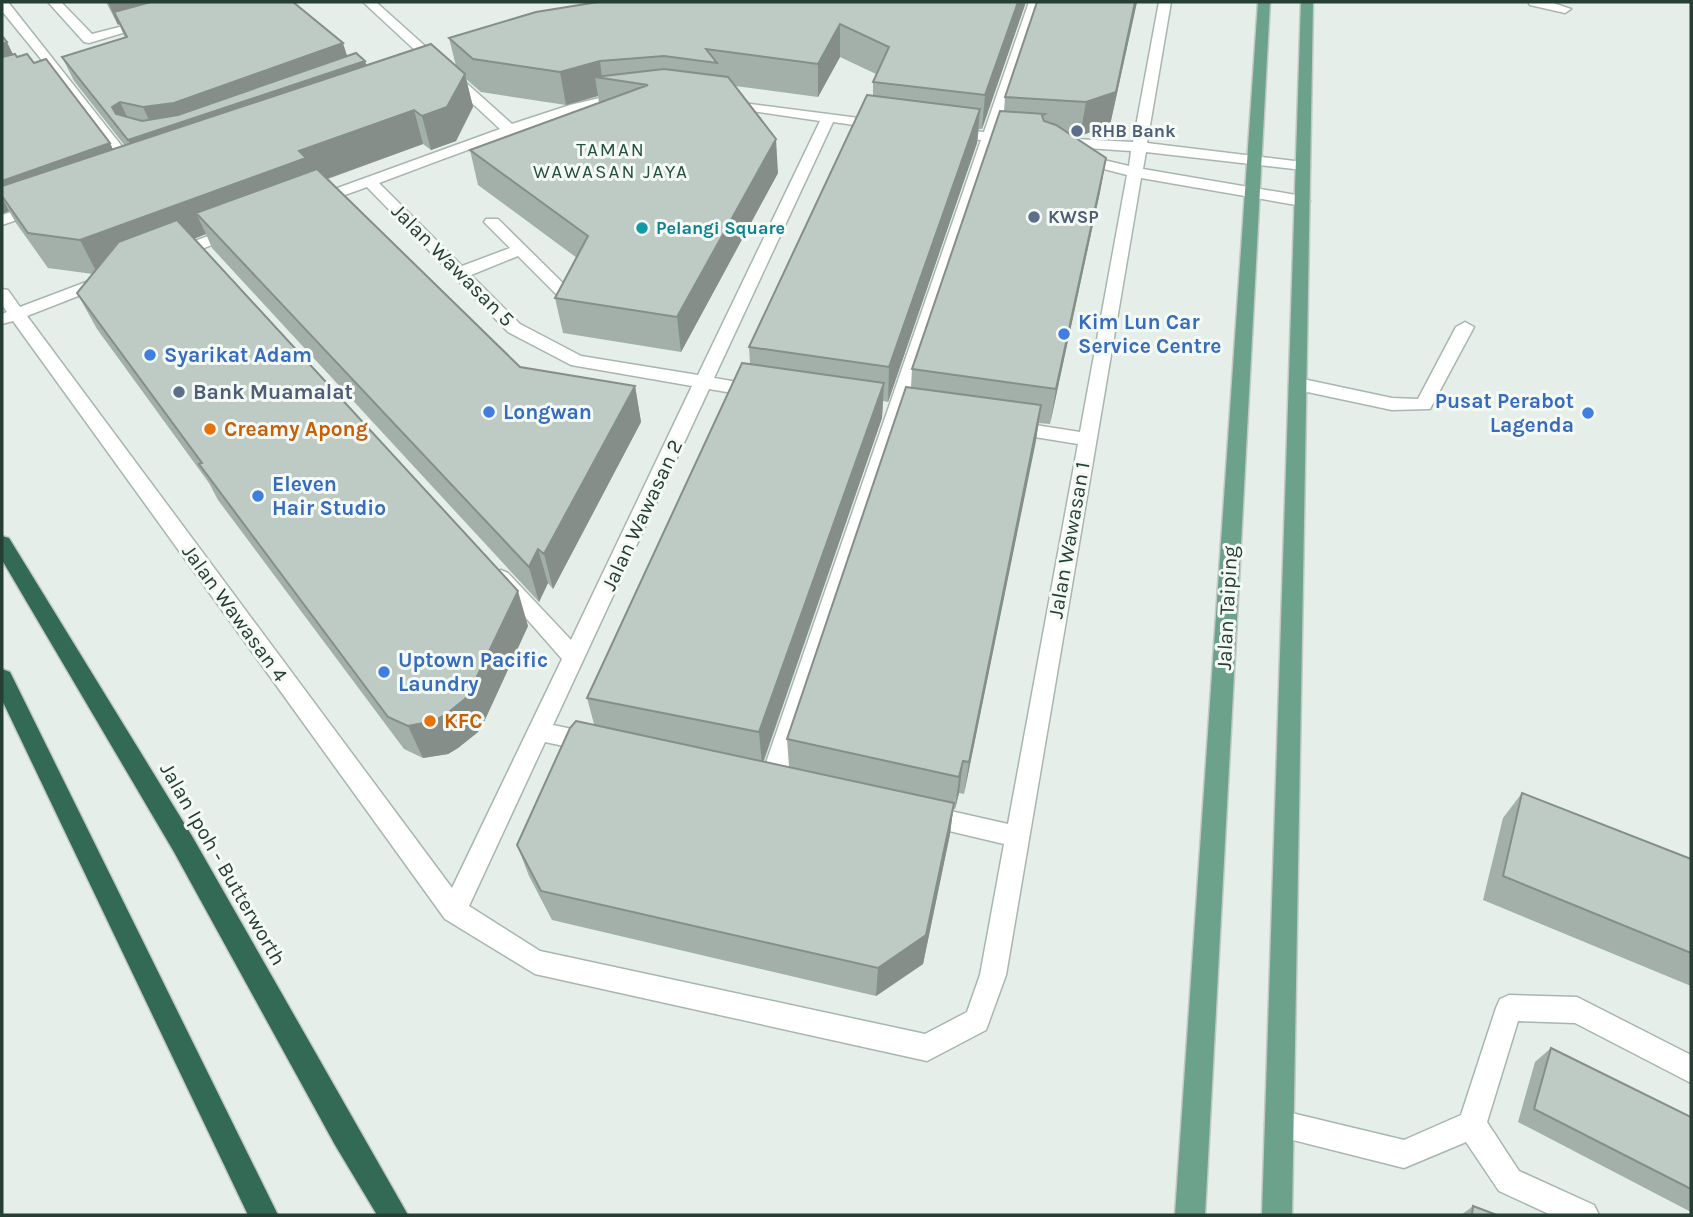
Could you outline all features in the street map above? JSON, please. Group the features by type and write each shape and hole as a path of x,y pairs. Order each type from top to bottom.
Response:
{"highway":[{"name":"Jalan Ipoh - Butterworth","path":"2,543 183,844 345,1135 393,1215"},
{"path":"2,678 262,1215"}],"main road":[{"name":"Jalan Taiping","path":"1190,1215 1264,2"},
{"path":"1277,1215 1307,2"}],"street":[{"path":"54,2 89,39 166,19"},
{"path":"369,2 416,52 443,68 510,130"},
{"path":"772,780 987,137 1035,2"},
{"name":"Jalan Wawasan 1","path":"454,911 535,962 928,1048 977,1021 993,975 1165,2"},
{"path":"1534,2 1565,9"},
{"path":"2,3 137,175"},
{"path":"2,81 54,66"},
{"path":"295,208 510,130 606,100 645,95"},
{"path":"708,101 895,126"},
{"name":"Jalan Wawasan 2","path":"454,911 828,118"},
{"path":"934,131 1035,144 1140,147 1303,166"},
{"path":"1035,144 1135,172 1302,201"},
{"name":"Jalan Wawasan 5","path":"369,181 514,328 577,361 704,384 772,393"},
{"path":"2,220 51,204"},
{"path":"492,222 570,298"},
{"path":"158,260 202,251 246,227"},
{"path":"460,273 520,250"},
{"path":"9,317 120,275"},
{"name":"Jalan Wawasan 4","path":"2,294 9,317 454,911"},
{"path":"1298,384 1392,404 1424,405 1465,327"},
{"path":"991,424 1087,439"},
{"path":"489,565 574,658"},
{"path":"539,731 608,745"},
{"path":"745,774 798,786"},
{"path":"901,810 1018,837"},
{"path":"1279,1124 1404,1154 1472,1125 1509,1008 1577,1010 1691,1069"},
{"path":"1472,1125 1509,1181 1584,1215"}],"building":[{"path":"151,2 293,2 343,43 174,103 143,107 120,102 112,107 116,114 142,121 178,115 356,53 365,61 128,140 62,57 127,37 114,12"},
{"path":"598,2 1018,2 985,95 873,82 889,47 840,24 818,64 706,49 717,63 664,56 600,61 560,72 473,59 449,38 536,12"},
{"path":"1037,2 1135,2 1116,92 1086,102 1005,97"},
{"path":"431,44 465,74 447,107 422,116 414,110 299,151 306,158 80,240 28,233 2,196 2,186"},
{"path":"15,54 17,57 27,54 34,63 46,59 110,143 2,181 2,57"},
{"name":"Pelangi Square","path":"664,69 728,77 776,139 677,317 555,298 588,236 470,150 648,85 595,77"},
{"path":"867,95 980,109 889,367 749,347"},
{"path":"1000,111 1045,114 1042,116 1044,121 1056,125 1106,158 1056,389 912,369"},
{"name":"Longwan","path":"317,169 520,367 635,386 544,554 538,549 529,567 196,213"},
{"path":"177,220 518,591 465,699 434,721 408,726 388,717 199,464 202,463 77,293 117,244 113,244"},
{"path":"742,363 884,383 759,732 587,698"},
{"path":"906,387 1041,405 969,762 963,761 959,777 787,739"},
{"path":"576,721 954,803 926,935 878,968 541,891 517,845 570,728"},
{"path":"1522,793 1691,859 1691,953 1503,876"},
{"path":"1551,1048 1691,1117 1691,1189 1534,1109"},
{"path":"1473,1206 1497,1215 1472,1215"}],"place":[{"name":"RHB Bank","path":"1077,131"},
{"name":"KWSP","path":"1034,217"},
{"name":"Pelangi Square","path":"642,228"},
{"name":"Kim Lun Car Service Centre","path":"1064,334"},
{"name":"Syarikat Adam","path":"150,355"},
{"name":"Bank Muamalat","path":"179,392"},
{"name":"Longwan","path":"489,412"},
{"name":"Pusat Perabot Lagenda","path":"1588,413"},
{"name":"Creamy Apong","path":"210,429"},
{"name":"Eleven Hair Studio","path":"258,496"},
{"name":"Uptown Pacific Laundry","path":"384,672"},
{"name":"KFC","path":"430,721"}],"district":[{"name":"TAMAN WAWASAN JAYA","path":"611,160"}]}
